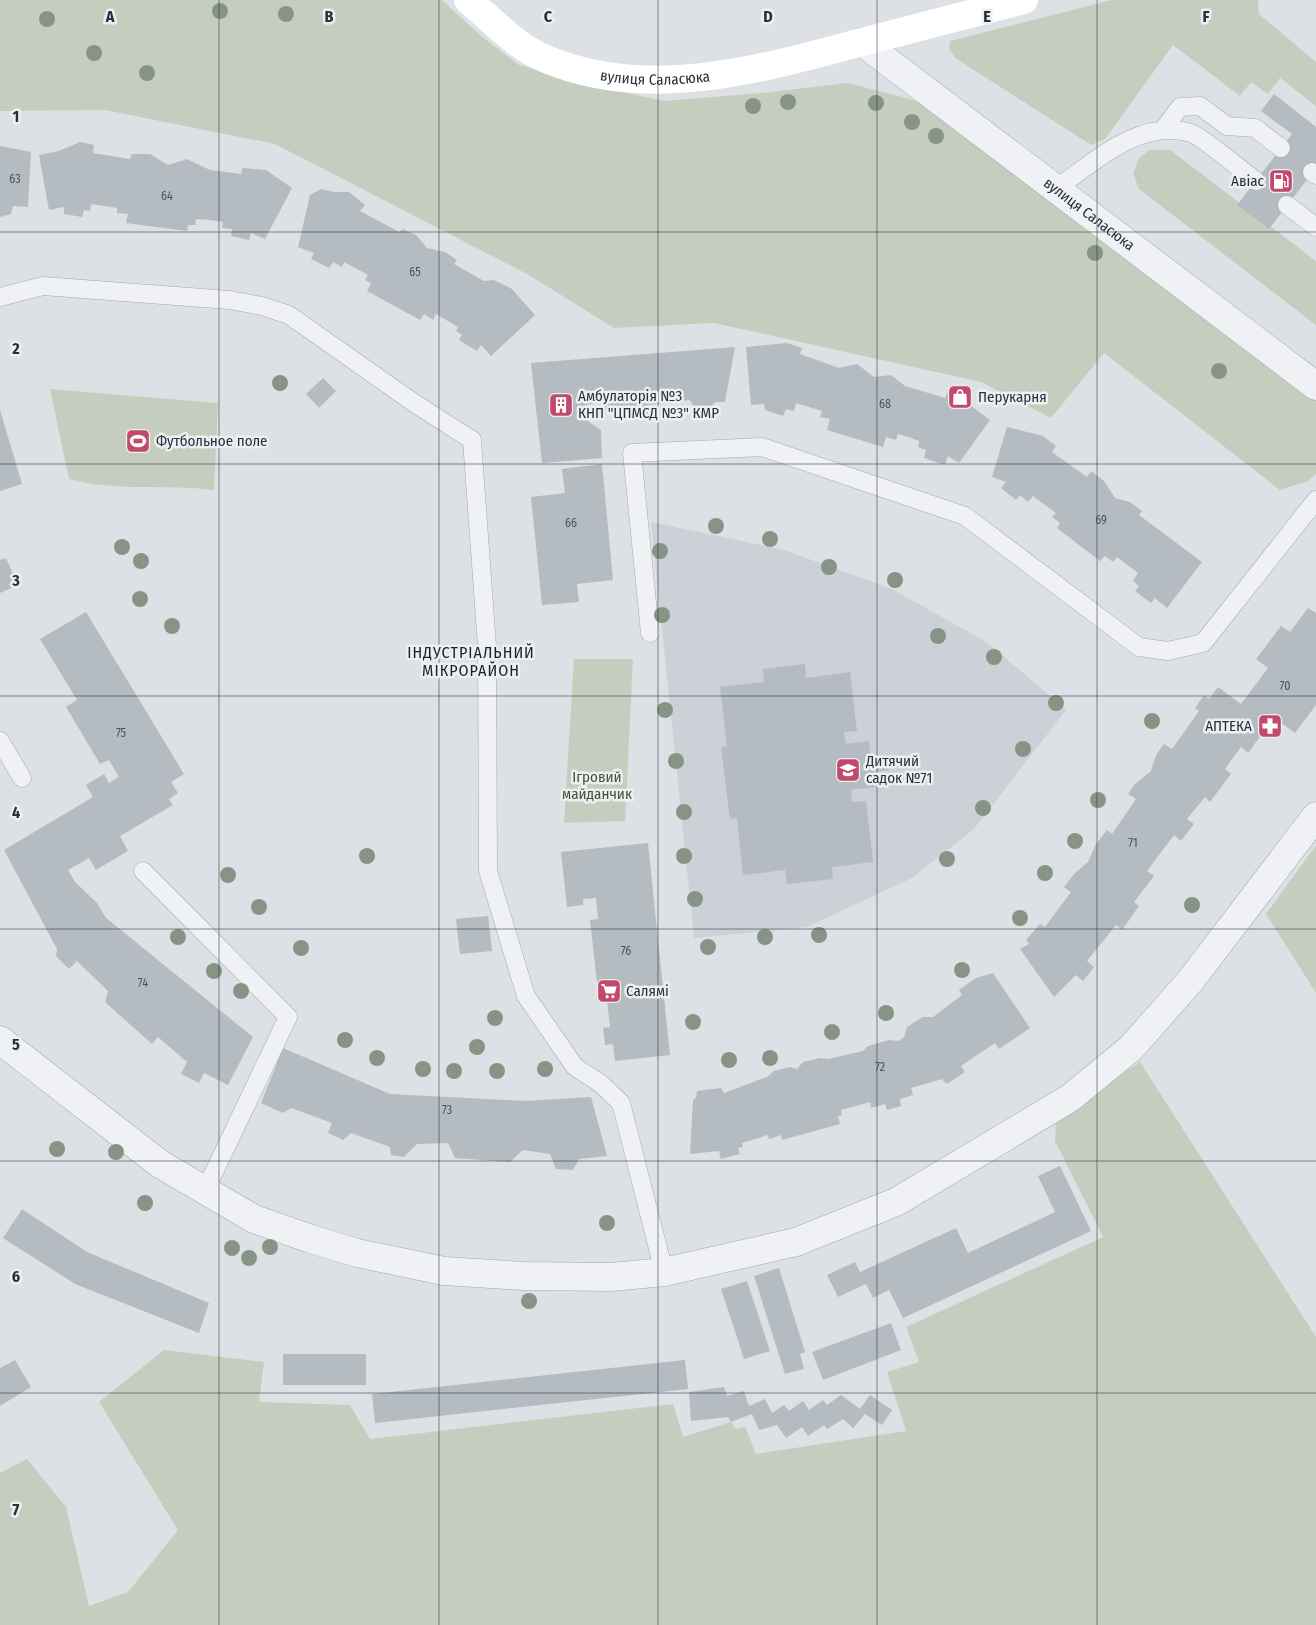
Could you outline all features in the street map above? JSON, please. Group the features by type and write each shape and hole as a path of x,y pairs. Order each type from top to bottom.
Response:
{"main road":[{"name":"вулиця Саласюка","path":"468,0 492,23 546,59 619,78 658,81 696,78 791,61 1024,0"}],"street":[{"name":"вулиця Саласюка","path":"862,42 1316,386"},
{"path":"0,1040 160,1164 254,1219 311,1239 357,1253 444,1271 524,1276 610,1277 664,1272 796,1242 896,1202 1070,1098 1131,1048 1190,980 1316,816"}],"lane":[{"path":"1163,130 1180,106 1200,106 1227,126 1255,128 1281,148"},
{"path":"1057,188 1132,137 1163,130 1192,133 1256,181"},
{"path":"1287,205 1316,227"},
{"path":"0,297 43,286 228,300 262,306 289,315 414,403 472,440 487,646 488,871 526,996 575,1067 600,1083 621,1103 664,1272"},
{"path":"650,633 632,453 762,447 965,516 1139,647 1168,651 1203,642 1316,500"},
{"path":"0,742 22,778"},
{"path":"143,871 288,1017 205,1191"}],"shaded area":[{"name":"Дитячий садок №71","path":"651,522 784,550 892,589 988,643 1066,710 974,829 912,878 807,927 694,938"}],"green space":[{"path":"0,0 442,0 481,36 519,65 599,87 664,101 762,93 848,83 917,101 1316,395 1316,474 1308,481 1280,490 1104,353 1051,418 981,382 714,323 614,328 529,275 275,144 105,110 0,111"},
{"path":"1112,0 1258,0 1259,14 1316,62 1316,106 1280,78 1268,94 1251,82 1240,96 1173,45 1105,139 1091,145 955,58 949,48 950,41"},
{"path":"1150,150 1170,150 1316,261 1316,325 1139,189 1133,173 1139,158"},
{"name":"Футбольное поле","path":"50,389 218,403 214,490 123,487 69,479"},
{"name":"Ігровий майданчик","path":"574,659 633,659 625,821 564,823"},
{"path":"1316,845 1316,993 1266,914"},
{"path":"1140,1062 1316,1337 1316,1625 0,1625 0,1473 27,1459 66,1507 89,1606 128,1592 178,1530 99,1402 164,1350 264,1362 259,1402 350,1405 370,1439 673,1404 683,1437 731,1422 736,1429 745,1427 756,1454 906,1431 887,1372 919,1362 906,1327 1103,1237 1055,1141 1056,1118"}],"building":[{"path":"1274,94 1316,127 1316,168 1269,229 1237,205 1292,134 1261,111"},
{"path":"80,142 94,145 93,153 130,159 132,154 150,154 168,165 187,159 210,170 241,174 242,168 266,170 292,188 265,239 251,233 249,240 231,236 232,229 222,228 223,222 210,220 196,219 195,225 188,225 187,231 126,223 128,214 117,213 117,208 91,204 90,211 84,210 82,217 64,214 64,207 49,210 39,155 59,151"},
{"path":"0,146 31,152 28,207 13,206 11,214 0,217"},
{"path":"321,189 334,192 349,192 365,205 360,211 399,232 403,229 416,235 427,248 445,252 457,260 454,264 484,281 494,280 512,289 535,315 491,356 481,345 477,351 459,340 462,335 456,331 458,327 436,314 433,320 424,314 420,320 367,291 371,283 365,280 368,275 344,262 342,267 333,262 329,268 311,259 314,253 298,247 310,195"},
{"path":"787,343 802,348 800,354 839,368 857,364 874,377 891,375 905,386 945,398 947,393 959,397 990,420 959,463 948,456 945,465 924,458 926,450 918,447 919,441 908,437 898,434 896,440 886,437 883,447 827,430 830,419 820,417 822,411 796,403 794,411 786,409 783,416 765,410 764,404 751,405 746,347"},
{"name":"Амбулаторія №3 КНП \"ЦПМСД №3\" КМР","path":"735,347 725,402 715,402 711,408 695,409 690,400 648,405 648,414 623,417 619,407 605,410 601,402 587,405 589,422 601,430 602,458 542,463 531,363"},
{"path":"323,378 336,391 319,408 306,394"},
{"path":"0,410 22,484 0,491"},
{"path":"1007,427 1043,436 1056,446 1052,452 1087,477 1091,471 1104,481 1115,498 1130,502 1142,511 1139,515 1202,562 1167,608 1155,598 1151,603 1135,591 1139,586 1133,581 1138,573 1117,557 1113,562 1105,556 1100,561 1057,528 1060,523 1052,517 1056,513 1033,496 1028,502 1020,495 1016,500 1001,488 1006,482 992,477"},
{"path":"602,464 613,580 577,584 579,602 542,605 531,497 565,493 562,469"},
{"path":"6,558 18,585 0,593 0,560"},
{"path":"1308,608 1316,613 1316,705 1295,733 1280,722 1264,731 1248,753 1241,747 1225,769 1231,774 1210,802 1205,797 1187,819 1194,824 1181,841 1174,835 1147,871 1154,876 1134,902 1139,906 1122,930 1116,925 1087,961 1094,967 1083,981 1076,975 1054,997 1020,949 1029,944 1026,940 1040,924 1045,927 1071,892 1064,887 1075,873 1088,862 1096,844 1107,830 1112,834 1136,799 1128,794 1135,784 1151,771 1156,755 1164,744 1172,749 1199,711 1195,708 1204,695 1209,699 1218,687 1241,704 1268,668 1256,659 1281,626 1290,632"},
{"path":"86,612 184,774 171,782 178,793 169,799 173,805 120,836 128,851 96,870 89,858 68,870 75,882 97,903 106,918 253,1037 228,1085 204,1073 199,1083 181,1074 187,1062 158,1037 152,1044 105,1002 108,991 77,961 69,969 56,956 57,949 4,850 93,797 86,785 104,774 109,783 119,777 109,760 100,764 66,707 77,700 40,639"},
{"path":"805,664 806,678 850,672 857,731 844,732 846,744 869,741 871,763 887,761 889,770 873,772 875,787 851,790 852,802 866,801 873,862 832,867 833,879 787,884 785,870 743,875 737,818 730,819 721,747 727,746 720,687 764,682 763,669"},
{"path":"648,843 670,1055 615,1061 613,1044 605,1045 603,1028 610,1027 605,982 597,983 590,920 598,919 596,898 583,899 583,905 567,907 561,852"},
{"path":"488,916 492,951 460,954 456,919"},
{"path":"993,973 1030,1028 999,1049 995,1043 961,1066 965,1072 947,1084 942,1079 911,1088 913,1095 900,1099 901,1106 887,1110 885,1104 871,1108 870,1102 841,1110 842,1115 838,1116 840,1124 782,1140 781,1135 769,1139 768,1135 742,1143 743,1147 738,1148 740,1154 721,1159 719,1151 690,1154 693,1100 696,1098 697,1091 721,1088 724,1093 767,1077 774,1071 790,1067 797,1069 803,1062 820,1058 828,1059 863,1051 868,1046 889,1040 899,1041 904,1037 907,1027 923,1017 933,1017 962,995 959,990 976,978"},
{"path":"283,1048 390,1094 525,1101 591,1097 607,1156 579,1159 573,1170 556,1169 550,1154 523,1150 510,1162 455,1158 448,1143 417,1144 404,1157 391,1155 390,1147 351,1133 343,1140 328,1133 332,1123 291,1108 283,1113 261,1103"},
{"path":"1060,1166 1091,1231 903,1318 889,1290 873,1298 866,1284 838,1297 827,1275 855,1262 860,1272 956,1228 968,1253 1055,1212 1038,1176"},
{"path":"22,1209 87,1252 209,1303 199,1333 75,1284 3,1238"},
{"path":"779,1268 805,1352 800,1354 804,1369 785,1374 754,1276"},
{"path":"747,1281 770,1351 744,1359 721,1289"},
{"path":"891,1323 901,1350 823,1380 812,1352"},
{"path":"283,1354 366,1354 366,1385 283,1385"},
{"path":"15,1360 31,1387 0,1406 0,1368"},
{"path":"685,1360 688,1389 375,1423 372,1394"},
{"path":"724,1387 727,1396 744,1391 749,1406 765,1399 772,1413 784,1405 789,1411 803,1401 809,1410 823,1400 827,1405 841,1395 860,1409 870,1395 892,1410 882,1425 865,1414 853,1428 843,1419 827,1429 824,1425 808,1436 802,1427 786,1438 777,1425 759,1430 752,1414 731,1422 728,1417 691,1421 689,1392"}],"place":[{"name":"Авіас","path":"1281,181"},
{"name":"Перукарня","path":"960,397"},
{"name":"Амбулаторія №3 КНП \"ЦПМСД №3\" КМР","path":"561,405"},
{"name":"Футбольное поле","path":"138,441"},
{"name":"АПТЕКА","path":"1270,726"},
{"name":"Дитячий садок №71","path":"848,770"},
{"name":"Салямі","path":"609,991"}],"district":[{"name":"ІНДУСТРІАЛЬНИЙ МІКРОРАЙОН","path":"471,661"}]}
